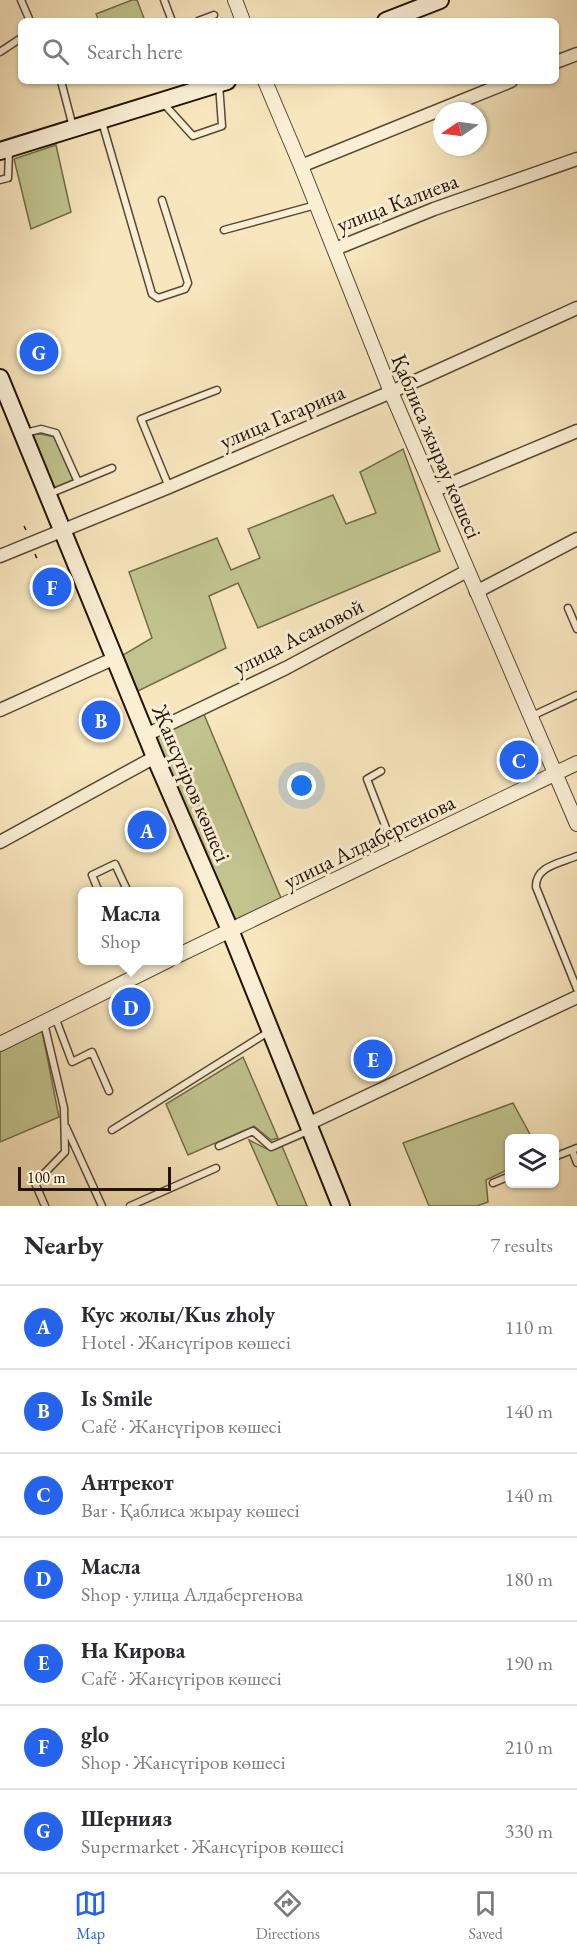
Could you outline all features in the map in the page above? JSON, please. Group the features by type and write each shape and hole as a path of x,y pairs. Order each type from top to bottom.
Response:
{"main road":[{"path":"394,18 440,0"},
{"path":"5,150 217,84"},
{"name":"Жансүгіров көшесі","path":"0,378 155,757 230,930 341,1206"}],"street":[{"path":"235,0 242,18"},
{"path":"559,61 577,54"},
{"name":"Қаблиса жырау көшесі","path":"266,84 391,392 577,824"},
{"path":"301,166 504,84"},
{"name":"улица Калиева","path":"335,249 434,209 577,159"},
{"name":"улица Гагарина","path":"0,556 391,392 577,308"},
{"path":"433,491 577,431"},
{"path":"476,592 577,539"},
{"name":"улица Асановой","path":"146,735 286,668 467,571"},
{"path":"0,710 115,658"},
{"path":"0,842 155,757"},
{"name":"улица Алдабергенова","path":"183,953 577,763"},
{"path":"0,1044 159,965"},
{"path":"309,1127 577,997"}],"lane":[{"path":"21,0 29,18"},
{"path":"164,0 171,18"},
{"path":"206,18 214,15"},
{"path":"0,52 18,40"},
{"path":"63,84 74,128"},
{"path":"162,101 194,136 222,126 223,84"},
{"path":"101,120 152,294 158,298 185,289 188,283 162,200"},
{"path":"0,180 8,178 5,150"},
{"path":"224,230 317,205"},
{"path":"169,487 141,419 217,390"},
{"path":"24,434 41,429 56,433 78,482"},
{"path":"49,495 112,468"},
{"path":"568,608 577,629"},
{"path":"531,716 577,695"},
{"path":"381,771 367,778 395,852"},
{"path":"577,856 541,871 536,879 536,887 577,989"},
{"path":"97,887 92,875 115,864 126,887"},
{"path":"131,965 136,977"},
{"path":"50,1019 72,1062 92,1052 109,1091"},
{"path":"45,1206 35,1183 65,1152 64,1108 50,1019"},
{"path":"112,1130 271,1031"},
{"path":"64,1124 102,1206"},
{"path":"219,1146 253,1131 271,1147 309,1127"},
{"path":"559,1155 575,1149 577,1163"},
{"path":"130,1206 216,1168"},
{"path":"493,1183 505,1178"}],"green space":[{"path":"137,0 144,18 98,18 96,14"},
{"path":"56,145 71,212 31,229 14,159"},
{"path":"41,434 54,437 73,480 51,489 30,435"},
{"path":"403,449 440,551 258,628 238,583 209,596 226,648 138,691 123,655 152,638 129,572 217,538 231,570 260,558 248,529 333,495 346,524 376,513 360,472"},
{"path":"203,712 281,898 232,921 154,737"},
{"path":"42,1031 59,1117 0,1142 0,1051"},
{"path":"243,1057 278,1138 271,1140 254,1126 188,1155 166,1104"},
{"path":"513,1103 530,1134 505,1134 505,1171 486,1180 488,1202 477,1206 429,1206 403,1143"},
{"path":"249,1140 267,1149 282,1146 307,1206 278,1206"}],"place":[{"name":"Шернияз","path":"39,352"},
{"name":"glo","path":"52,587"},
{"name":"Is Smile","path":"101,720"},
{"name":"Антрекот","path":"519,760"},
{"name":"Кус жолы/Kus zholy","path":"147,830"},
{"name":"Масла","path":"131,1007"},
{"name":"На Кирова","path":"373,1059"}]}
